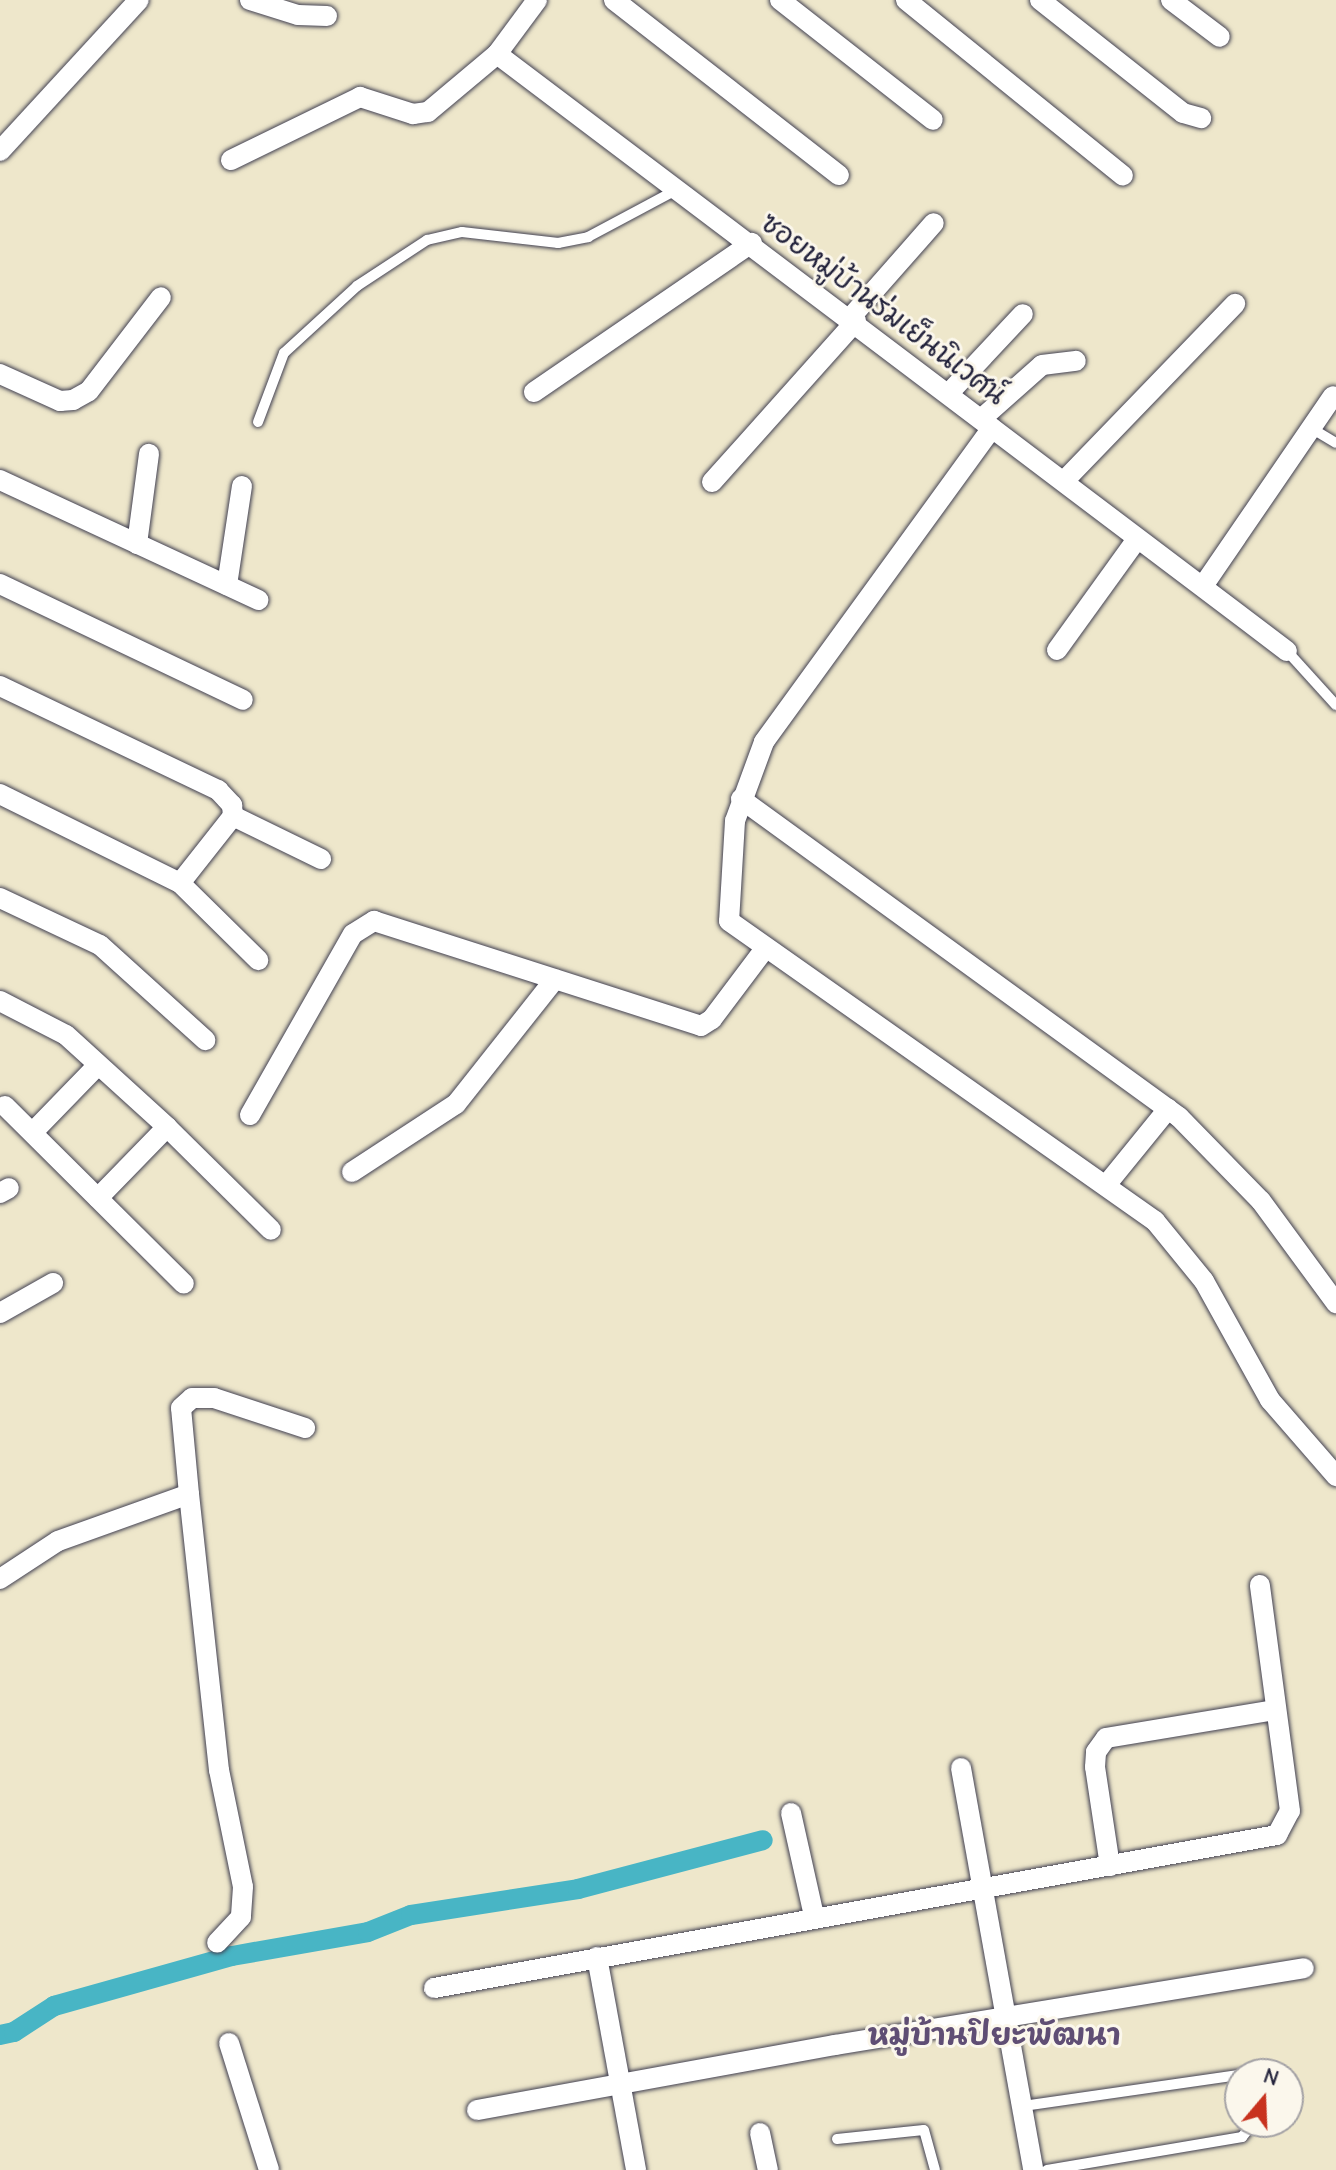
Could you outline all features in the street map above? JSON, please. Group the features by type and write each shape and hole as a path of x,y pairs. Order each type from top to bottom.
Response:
{"street":[{"path":"0,151 139,0"},
{"path":"250,0 298,15 327,16"},
{"path":"231,160 360,97 413,114 428,112 497,54 537,0"},
{"path":"614,0 839,175"},
{"path":"780,0 933,120"},
{"path":"906,0 1123,176"},
{"path":"1040,0 1183,113 1201,118"},
{"path":"1171,0 1220,37"},
{"name":"ซอยหมู่บ้านร่มเย็นนิเวศน์","path":"497,54 853,319 1287,651"},
{"path":"712,482 934,223"},
{"path":"534,392 752,243"},
{"path":"0,374 60,401 73,400 89,391 161,297"},
{"path":"1065,480 1235,304"},
{"path":"949,393 1023,314"},
{"path":"1076,361 1042,365 987,424 780,715 764,742 741,799 727,914 732,927 764,950 1107,1184 1180,1247 1270,1400 1336,1476"},
{"path":"1203,586 1333,396"},
{"path":"137,544 149,454"},
{"path":"0,480 259,600"},
{"path":"227,585 242,486"},
{"path":"1057,650 1137,539"},
{"path":"0,584 243,700"},
{"path":"0,686 218,790 232,805 233,816 180,883"},
{"path":"0,794 180,883 258,960"},
{"path":"741,799 1168,1109 1261,1201 1336,1303"},
{"path":"233,816 321,859"},
{"path":"0,898 100,945 205,1040"},
{"path":"250,1115 353,934 363,924 387,923 701,1026 712,1019 764,950"},
{"path":"352,1172 456,1104 555,979"},
{"path":"0,1001 66,1035 167,1127 271,1230"},
{"path":"33,1132 97,1066"},
{"path":"5,1106 184,1284"},
{"path":"1107,1184 1168,1109"},
{"path":"98,1198 167,1127"},
{"path":"0,1313 53,1283"},
{"path":"217,1943 241,1917 243,1887 219,1770 181,1418 185,1402 214,1398 305,1428"},
{"path":"0,1579 58,1541 189,1494"},
{"path":"434,1988 814,1916 1277,1835 1290,1811 1260,1585"},
{"path":"1110,1866 1095,1767 1096,1752 1106,1738 1275,1710"},
{"path":"961,1768 985,1886 1033,2170"},
{"path":"791,1813 814,1916"},
{"path":"597,1957 636,2170"},
{"path":"477,2110 1008,2016 1304,1968"},
{"path":"229,2043 269,2170"},
{"path":"760,2133 768,2170"}],"lane":[{"path":"258,422 284,353 357,286 427,240 462,232 558,243 588,237 678,189"},
{"path":"1311,428 1336,443"},
{"path":"1287,651 1336,705"},
{"path":"1023,2106 1224,2077"},
{"path":"837,2139 924,2130 935,2170"},
{"path":"1047,2170 1236,2138"}],"waterway":[{"path":"0,2035 14,2032 54,2006 232,1956 368,1932 411,1915 578,1889 763,1840"}],"district":[{"name":"หมู่บ้านปิยะพัฒนา","path":"994,2036"}]}
